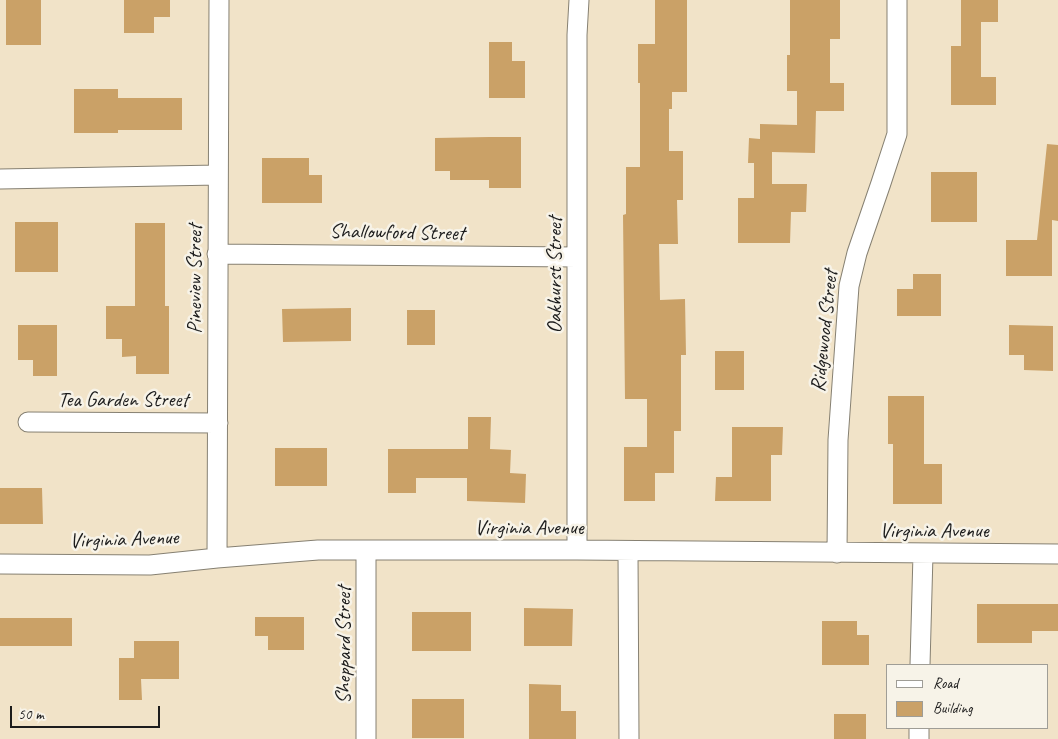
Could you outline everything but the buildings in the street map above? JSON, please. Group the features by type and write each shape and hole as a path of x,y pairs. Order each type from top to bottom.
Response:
{"street":[{"name":"Pineview Street","path":"217,558 219,0"},
{"name":"Oakhurst Street","path":"577,550 577,35 579,0"},
{"name":"Ridgewood Street","path":"837,553 838,440 850,286 857,253 897,134 897,0"},
{"path":"0,179 218,175"},
{"name":"Shallowford Street","path":"217,254 577,257"},
{"name":"Tea Garden Street","path":"28,422 218,423"},
{"name":"Virginia Avenue","path":"0,564 150,565 318,550 1058,554"},
{"name":"Sheppard Street","path":"366,550 366,739"},
{"path":"628,552 628,739"},
{"path":"920,664 923,554"}]}
